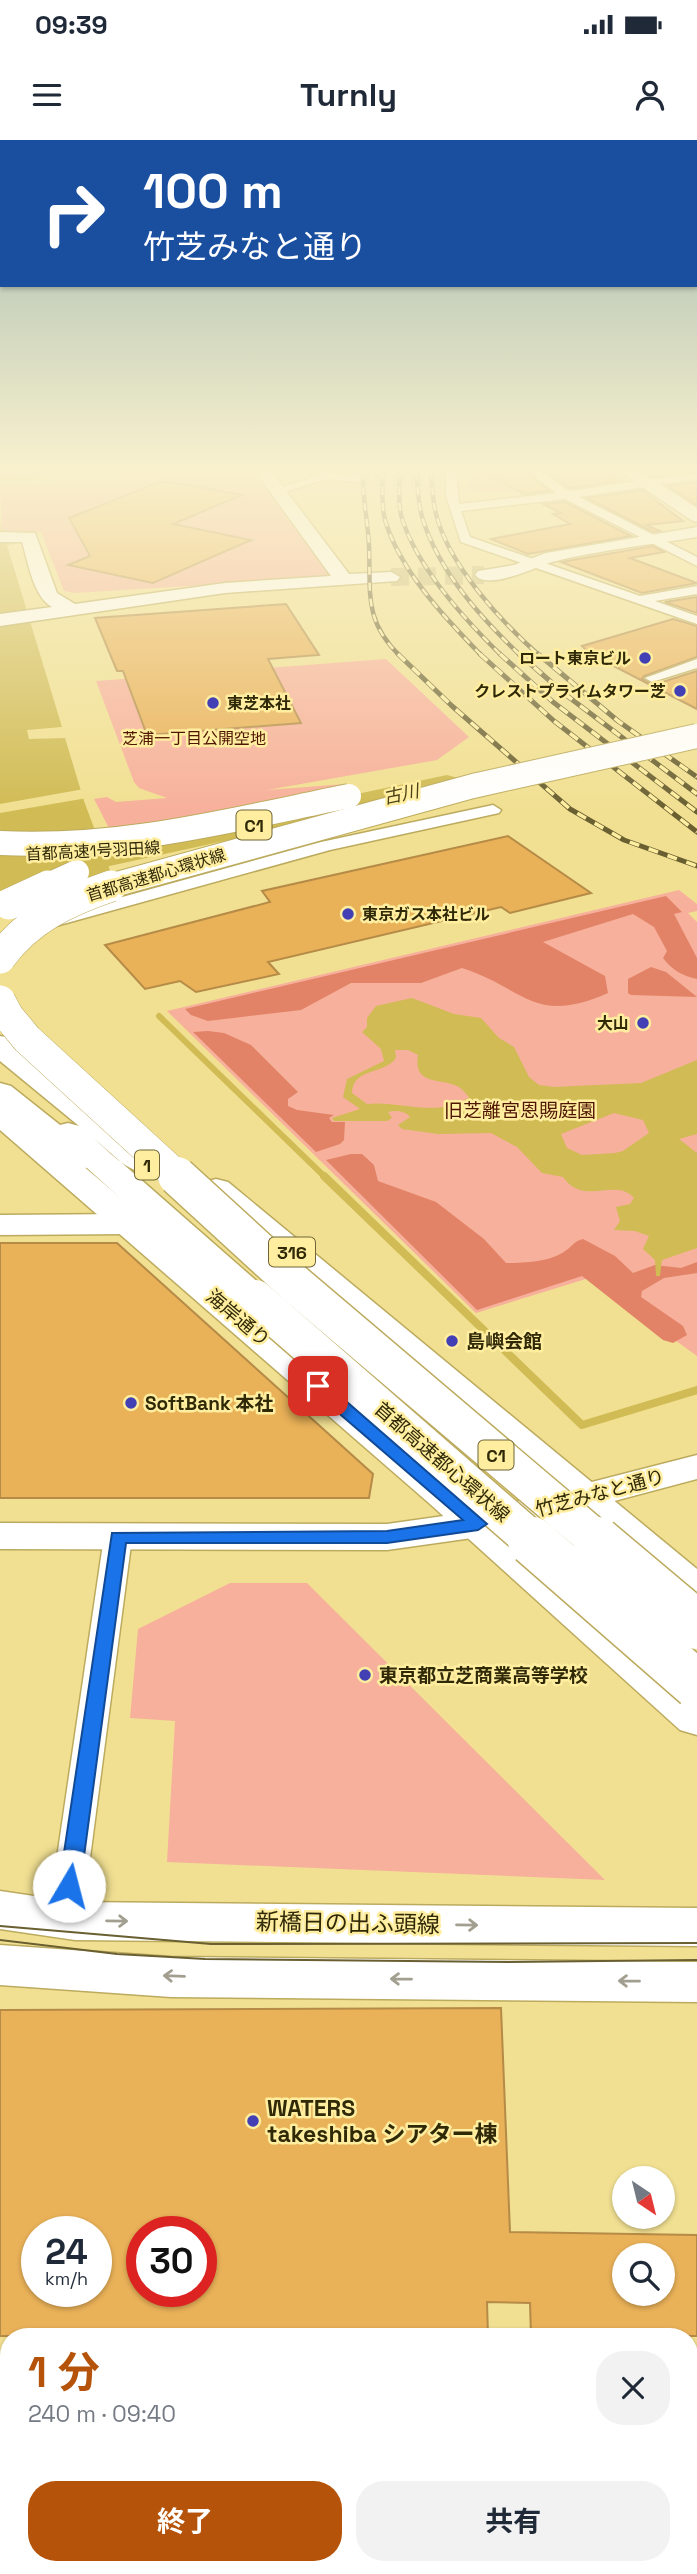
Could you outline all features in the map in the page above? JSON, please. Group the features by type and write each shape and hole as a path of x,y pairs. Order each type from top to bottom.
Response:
{"main road":[{"name":"首都高速都心環状線","path":"0,910 56,880 131,855 697,727"},
{"name":"首都高速都心環状線","path":"0,958 11,942 33,922 102,889 473,786 697,736"},
{"name":"首都高速都心環状線","path":"0,843 72,845 136,840 331,799 506,769"},
{"name":"首都高速1号羽田線","path":"0,853 94,855 177,847 253,834 473,786"},
{"name":"首都高速都心環状線","path":"0,1001 8,1016 27,1039 295,1284"},
{"name":"316","path":"0,1007 697,1593"},
{"name":"首都高速都心環状線","path":"0,1045 295,1284 697,1625"},
{"name":"首都高速都心環状線","path":"0,1071 255,1299 697,1685"},
{"name":"1","path":"0,1093 255,1299"},
{"name":"海岸通り","path":"0,1113 478,1524 697,1718"},
{"name":"316","path":"365,1314 400,1395 500,1481 478,1524"},
{"path":"583,1498 563,1543 697,1655"}],"street":[{"path":"44,585 47,593 71,610"},
{"path":"0,620 225,588 270,585"},
{"path":"597,585 697,620"},
{"path":"638,599 697,590"},
{"path":"652,678 697,663"},
{"path":"0,950 10,940 64,918 327,846 493,810"},
{"path":"0,1225 128,1224"},
{"name":"竹芝みなと通り","path":"0,1536 387,1537 478,1524 697,1467"},
{"path":"65,1919 118,1538"},
{"name":"新橋日の出ふ頭線","path":"0,1910 65,1919 697,1927"},
{"path":"0,1965 171,1977 697,1982"}],"green space":[{"path":"61,585 213,585 75,593 64,591"},
{"name":"芝浦一丁目公開空地","path":"386,659 469,737 437,760 267,790 346,784 356,786 120,835 112,834 94,799 107,797 116,802 167,798 139,788 134,782 96,681"},
{"name":"旧芝離宮恩賜庭園","path":"679,890 697,904 697,911 688,913 697,922 697,1356 589,1278 476,1313 167,1011"},
{"path":"230,1583 307,1583 605,1880 167,1862 175,1721 130,1718 138,1629"}],"shaded area":[{"path":"0,585 19,585 62,727 27,730 29,739 65,738 84,801 112,876 0,910"},
{"path":"666,896 682,912 674,914 697,958 697,979 678,972 666,962 663,958 667,951 654,927 633,914 543,942 605,976 608,993 583,1002 562,1006 545,1005 462,968 421,983 351,983 301,1010 208,1021 191,1015 185,1009"},
{"path":"651,967 666,972 697,997 628,993 628,979"},
{"path":"412,998 454,1014 481,1018 499,1038 514,1047 529,1077 539,1085 554,1087 641,1083 697,1060 697,1134 679,1139 697,1153 697,1248 662,1260 660,1276 656,1276 655,1260 643,1249 649,1236 635,1231 614,1230 620,1221 616,1207 630,1204 634,1198 618,1190 580,1190 571,1186 563,1177 542,1173 517,1147 491,1133 438,1134 402,1129 398,1125 410,1117 397,1111 388,1112 392,1118 387,1121 334,1121 332,1118 360,1109 343,1097 347,1079 384,1061 381,1049 362,1032 367,1027 367,1018 376,1006","holes":["395,1050 408,1050 418,1055 417,1065 423,1076 457,1086 469,1097 445,1107 432,1108 367,1104 352,1093 354,1085 363,1075 391,1063 396,1058","614,1113 643,1120 649,1133 623,1151 615,1153 582,1155 567,1148 561,1134"]},
{"path":"193,1032 224,1033 251,1045 298,1092 288,1099 288,1106 297,1110 334,1115 329,1118 332,1122 345,1122 344,1140 340,1144 316,1152"},
{"path":"362,1154 374,1165 378,1181 436,1202 484,1239 506,1263 552,1258 583,1239 615,1256 633,1273 655,1265 681,1268 697,1262 697,1273 664,1278 642,1291 641,1297 683,1326 687,1335 673,1343 663,1340 582,1276 477,1310 326,1160"}],"pier":[{"path":"84,789 87,798 0,813 0,804"}],"building":[{"path":"620,585 688,585 642,593"},
{"path":"697,597 697,613 665,602"},
{"path":"286,604 319,655 268,659 301,723 147,735 123,671 117,671 95,618"},
{"path":"673,619 697,626 697,657 642,679 653,685 697,671 697,709 608,663 597,661 582,646"},
{"name":"東京ガス本社ビル","path":"508,836 591,893 510,913 501,907 268,962 279,974 196,992 180,981 145,989 105,945 270,902 262,891"},
{"path":"0,1243 117,1243 373,1474 369,1498 0,1498"},
{"name":"WATERS takeshiba シアター棟","path":"501,2008 510,2232 697,2235 697,2328 531,2328 530,2303 487,2302 488,2328 0,2328 0,2010"}],"waterway":[{"name":"古川","path":"105,857 447,784"},
{"path":"159,1016 326,1178"},
{"path":"324,1176 582,1425 697,1390"}],"tram line":[{"path":"0,1926 211,1944 697,1943"},
{"path":"0,1940 117,1954 205,1959 509,1962 697,1960"}],"railway":[{"path":"370,585 374,618 388,643 399,655"},
{"path":"420,585 481,655"},
{"path":"438,585 457,609 501,654"},
{"path":"457,585 491,626 519,654"},
{"path":"473,585 509,627 540,656"},
{"path":"501,654 553,702 697,812"},
{"path":"519,654 566,695 697,794"},
{"path":"538,654 618,721 697,777"},
{"path":"399,655 452,706 570,809 624,840 697,866"},
{"path":"481,655 554,721 697,832"}],"place":[{"name":"ロート東京ビル","path":"645,658"},
{"name":"クレストプライムタワー芝","path":"680,691"},
{"name":"東芝本社","path":"213,703"},
{"name":"東京ガス本社ビル","path":"348,914"},
{"name":"大山","path":"643,1023"},
{"name":"島嶼会館","path":"452,1341"},
{"name":"SoftBank 本社","path":"131,1403"},
{"name":"東京都立芝商業高等学校","path":"365,1675"},
{"name":"WATERS takeshiba シアター棟","path":"253,2121"}],"route":[{"path":"69,1886 118,1538 387,1537 478,1524 318,1386"}]}
